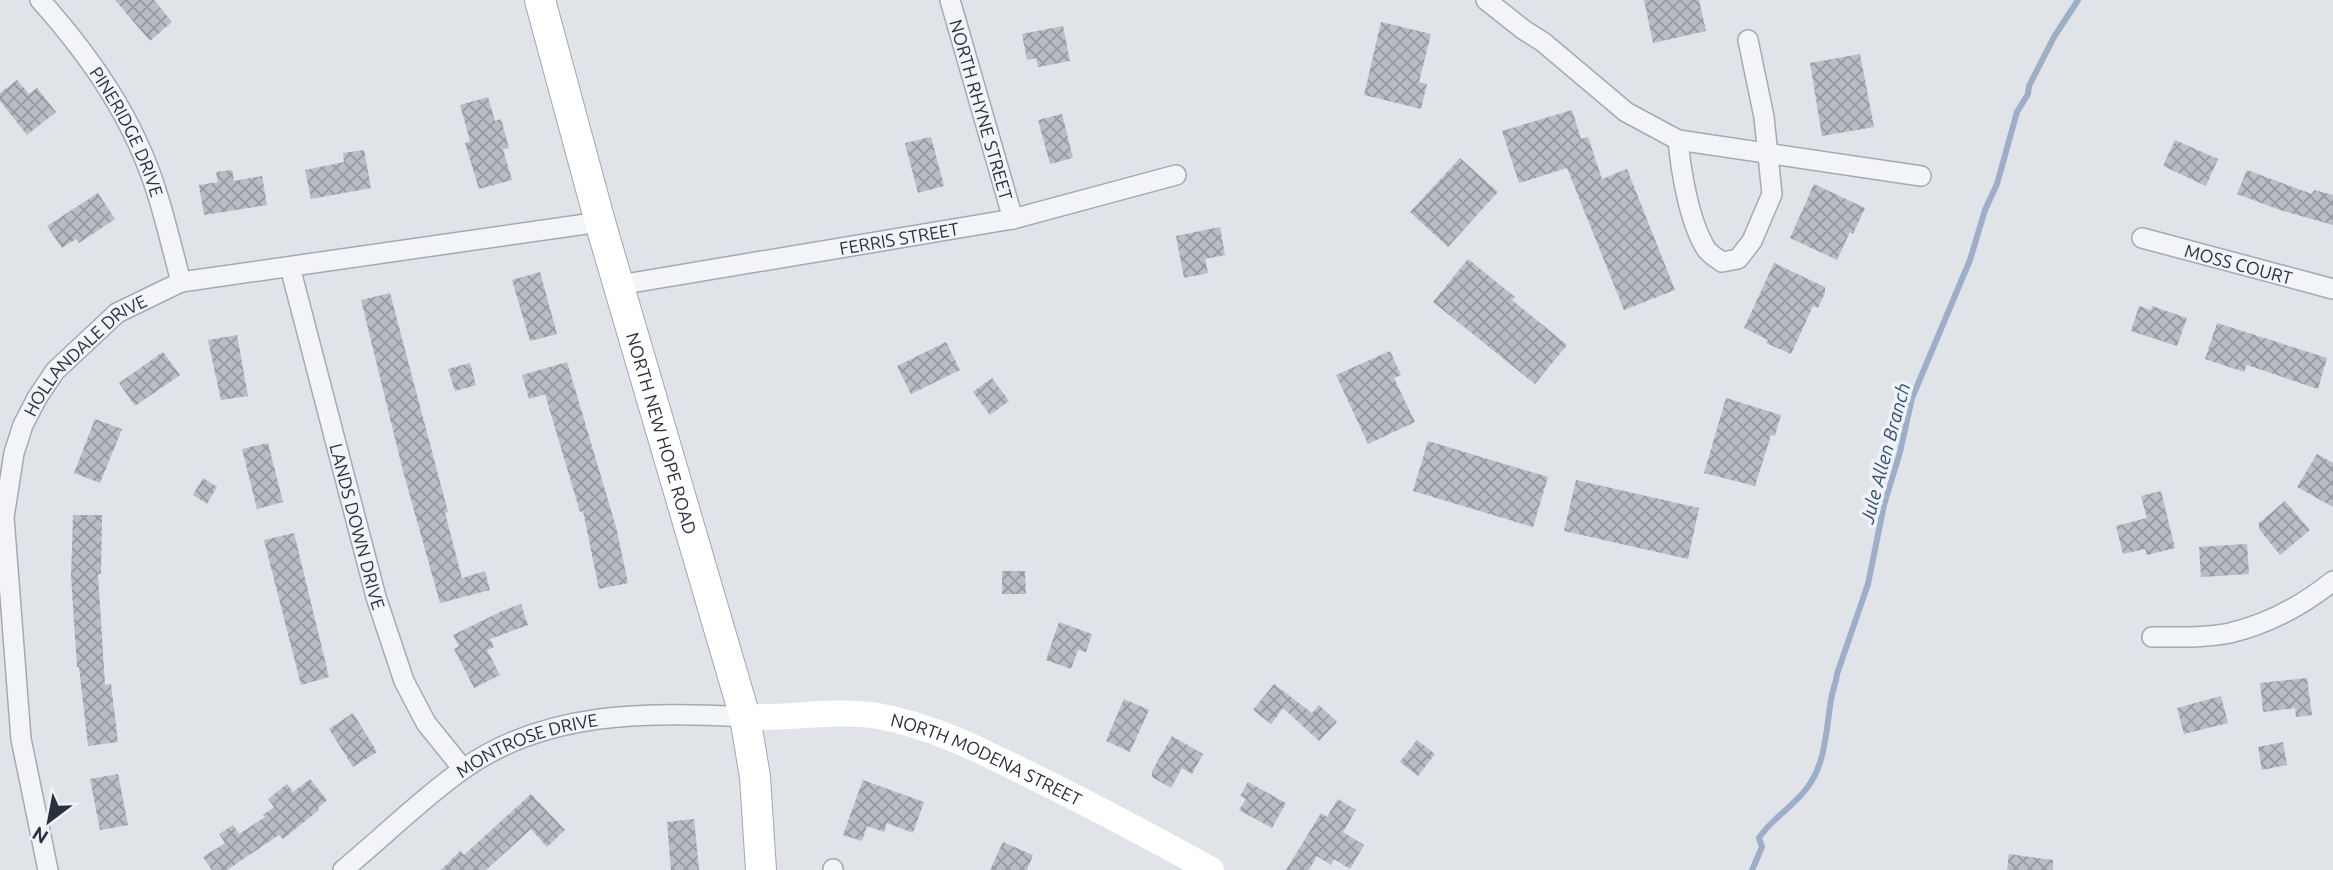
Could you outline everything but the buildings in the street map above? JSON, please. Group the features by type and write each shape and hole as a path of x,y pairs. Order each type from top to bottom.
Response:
{"main road":[{"name":"NORTH NEW HOPE ROAD","path":"540,0 600,222 745,717 755,777 761,870"}],"street":[{"name":"PINERIDGE DRIVE","path":"40,0 71,34 102,76 132,131 157,191 181,282"},
{"name":"NORTH RHYNE STREET","path":"950,0 1013,219"},
{"path":"1486,0 1543,42 1626,112 1678,140 1920,176"},
{"path":"1678,140 1681,175 1706,250 1722,262 1738,259 1752,241 1772,194 1764,117 1748,40"},
{"name":"FERRIS STREET","path":"619,285 1013,219 1176,175"},
{"name":"HOLLANDALE DRIVE","path":"48,870 34,811 20,726 4,517 14,453 23,425 55,371 117,313 181,282 600,222"},
{"name":"MOSS COURT","path":"2142,239 2333,289"},
{"name":"LANDS DOWN DRIVE","path":"290,267 376,597 404,681 426,723 463,769"},
{"path":"2152,637 2228,633 2258,624 2315,595 2333,581"},
{"name":"NORTH MODENA STREET","path":"745,717 778,718 828,712 878,716 928,730 993,756 1211,870"},
{"name":"MONTROSE DRIVE","path":"344,870 463,769 512,742 552,726 638,715 678,713 745,717"}],"waterway":[{"name":"Jule Allen Branch","path":"1752,870 1762,847 1759,838 1807,788 1818,768 1837,674 1868,584 1884,505 1912,398 1970,260 1985,210 1997,184 2017,112 2054,37 2078,0"}]}
